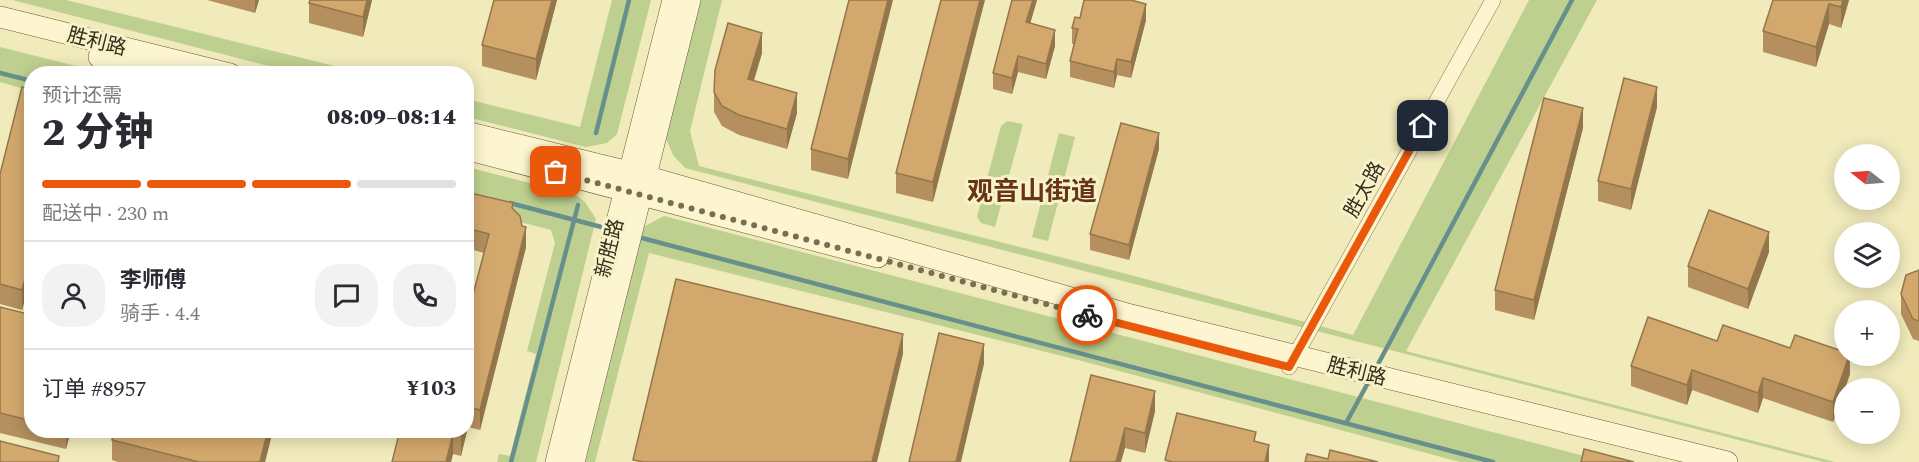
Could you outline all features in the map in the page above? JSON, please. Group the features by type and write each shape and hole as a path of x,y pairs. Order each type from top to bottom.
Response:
{"street":[{"name":"新胜路","path":"574,462 673,0"},
{"name":"新胜路","path":"556,462 634,182 690,0"},
{"name":"胜太路","path":"1292,362 1493,0"},
{"name":"胜利路","path":"0,17 198,66"},
{"name":"胜利路","path":"0,32 135,66"},
{"name":"胜利路","path":"474,134 634,182 1341,375 1727,462"},
{"name":"胜利路","path":"474,151 634,182"},
{"name":"胜利路","path":"1386,386 1666,462"}],"green space":[{"path":"12,0 66,0 335,66 269,66"},
{"path":"612,0 651,0 617,134 607,143 586,147 474,119 474,101 580,127"},
{"path":"698,0 722,0 690,131 699,166 1127,274 1353,335 1529,0 1597,0 1406,351 1835,462 1824,462 685,168 673,155 664,134"},
{"path":"0,47 76,66 24,66 24,89 0,82"},
{"path":"1007,121 1023,124 995,227 981,223 977,217 1001,126"},
{"path":"1059,133 1075,137 1048,241 1032,237"},
{"path":"474,169 576,195 585,202 596,219 536,462 497,462 499,454 510,456 536,354 527,351 555,243 551,230 474,210"},
{"path":"664,216 1607,462 1460,462 1078,360 649,253 595,462 584,462 643,227"}],"building":[{"path":"310,0 367,0 363,17 309,3"},
{"path":"494,0 552,0 536,59 482,45"},
{"path":"849,0 888,0 848,159 811,149"},
{"path":"941,0 980,0 933,182 896,173"},
{"path":"1012,0 1033,0 1026,22 1055,30 1046,64 1018,56 1012,78 993,73"},
{"path":"1084,0 1131,0 1146,4 1131,62 1117,59 1114,72 1070,61 1078,29 1072,28 1075,17 1080,18"},
{"path":"1773,0 1843,0 1841,7 1829,4 1816,47 1763,31"},
{"path":"728,23 762,33 748,79 797,93 787,129 739,115 722,106 714,92 715,70"},
{"path":"1624,78 1657,87 1631,189 1598,181"},
{"path":"22,87 24,88 24,282 22,290 0,284 0,174"},
{"path":"1544,98 1583,108 1534,300 1495,290"},
{"path":"1121,123 1159,133 1129,245 1090,234"},
{"path":"474,194 513,203 512,208 520,216 522,226 526,227 480,410 474,408 474,291 489,234 474,230"},
{"path":"1709,210 1769,232 1748,289 1688,266"},
{"path":"1919,270 1919,321 1913,319 1901,294 1906,275"},
{"path":"676,279 903,334 872,462 643,462 633,460"},
{"path":"0,307 24,313 24,419 0,413"},
{"path":"1648,317 1717,341 1723,325 1790,348 1795,335 1834,348 1834,366 1846,366 1841,378 1834,378 1833,402 1763,378 1758,393 1692,370 1687,385 1631,366"},
{"path":"939,333 984,344 956,462 909,462"},
{"path":"1091,375 1155,391 1145,433 1125,428 1116,462 1070,462"},
{"path":"1177,413 1256,432 1254,441 1269,445 1265,462 1172,462 1165,460"},
{"path":"112,438 266,438 260,462 199,462 112,440"},
{"path":"398,438 452,438 446,462 392,462"},
{"path":"0,441 59,456 58,462 0,462"},
{"path":"1584,449 1634,462 1581,462"},
{"path":"1330,450 1378,462 1305,462 1307,454 1328,459"}],"waterway":[{"path":"596,133 629,0"},
{"path":"1376,368 1572,0"},
{"path":"0,73 24,79"},
{"path":"510,203 609,229"},
{"path":"511,462 578,205"},
{"path":"638,237 1493,462"},
{"path":"1346,423 1369,381"}],"way so far":[{"path":"556,172 1087,315"}],"district":[{"name":"观音山街道","path":"1032,191"}],"route":[{"path":"1087,315 1289,367 1423,126"}]}
